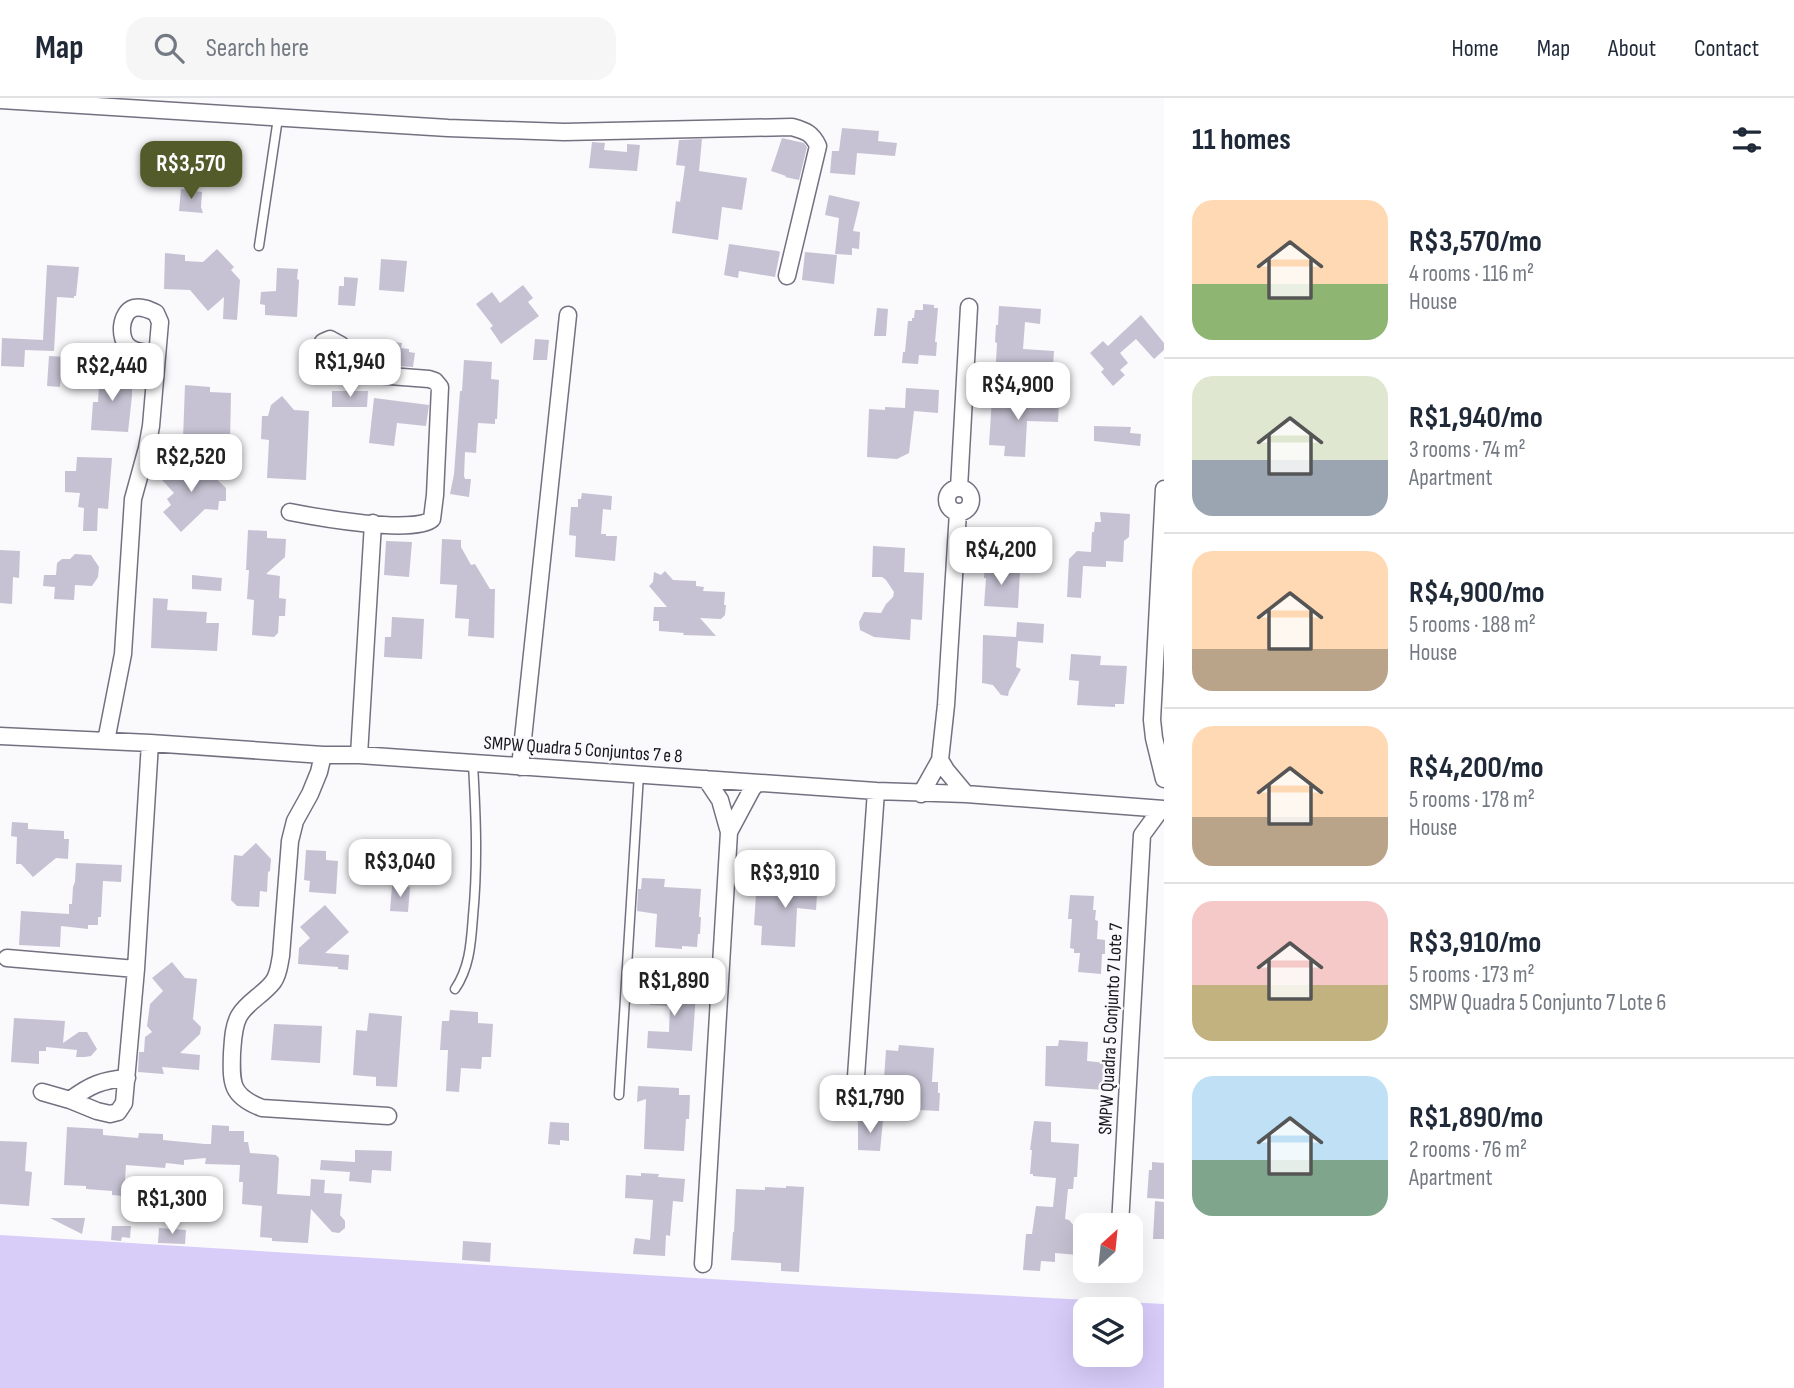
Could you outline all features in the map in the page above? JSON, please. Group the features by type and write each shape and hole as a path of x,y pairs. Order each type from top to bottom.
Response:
{"street":[{"path":"0,100 278,118 564,132 792,127 814,137 818,146 787,276"},
{"path":"921,794 940,760 946,705 958,512 950,508 947,499 951,491 959,488 969,307"},
{"path":"520,767 568,316"},
{"path":"106,741 122,654 133,499 151,426 157,354"},
{"path":"290,512 344,522 425,524 432,519 440,387 429,379 355,372"},
{"path":"1164,489 1152,720 1164,779"},
{"path":"359,755 373,523"},
{"name":"SMPW Quadra 5 Conjuntos 7 e 8","path":"0,736 359,755 1163,809"},
{"path":"42,1092 110,1114 118,1112 124,1103 136,969 150,743"},
{"path":"323,755 310,794 295,821 290,841 278,974 265,990 245,1007 238,1019 233,1036 233,1085 246,1102 262,1108 388,1116"},
{"path":"940,760 966,794"},
{"path":"703,1264 729,832 720,800 706,779"},
{"path":"729,832 751,789 757,783"},
{"path":"855,1091 876,791"},
{"path":"1124,807 1142,835 1163,809"},
{"name":"SMPW Quadra 5 Conjunto 7 Lote 7","path":"1122,1213 1142,835"},
{"path":"7,958 136,969"},
{"path":"70,1100 95,1084 127,1078"}],"lane":[{"path":"260,246 278,118"},
{"path":"455,989 463,978 468,962 477,871 473,764"},
{"path":"619,1095 639,774"}],"shaded area":[{"path":"0,1235 1073,1299 1073,1367 1143,1367 1143,1303 1164,1304 1164,1388 0,1388"}],"building":[{"path":"842,128 879,131 878,141 897,143 895,156 857,153 855,175 830,173 832,151 839,151"},
{"path":"782,138 804,143 807,147 799,180 771,171"},
{"path":"702,139 699,171 747,178 742,210 722,207 718,240 672,233 676,201 680,202 685,166 676,165 679,140"},
{"path":"592,142 605,143 604,150 627,152 627,144 640,145 637,171 589,168"},
{"path":"181,189 202,192 203,213 179,211"},
{"path":"829,195 860,202 853,231 860,232 859,249 852,248 852,255 835,254 839,218 825,215"},
{"path":"729,244 780,252 775,277 739,271 738,278 724,275"},
{"path":"217,249 234,267 231,270 240,280 237,320 223,319 224,297 208,311 190,290 164,289 165,253 185,255 185,261 203,262"},
{"path":"805,252 837,255 834,284 802,280"},
{"path":"381,259 407,261 404,292 379,290"},
{"path":"47,265 79,267 76,296 57,297 54,351 25,350 24,367 1,366 2,338 43,340"},
{"path":"277,268 298,269 297,317 265,315 265,305 260,304 261,292 276,291"},
{"path":"344,277 358,278 355,306 338,305 339,286 344,286"},
{"path":"523,285 533,298 528,302 539,316 501,344 490,328 493,326 476,304 492,292 500,303"},
{"path":"923,304 938,308 936,356 919,355 918,364 902,363 908,321 914,318 915,310 923,310"},
{"path":"999,306 1041,309 1040,324 1025,322 1023,349 1054,351 1053,366 996,362"},
{"path":"877,308 888,309 886,336 874,336"},
{"path":"1141,315 1164,343 1164,350 1154,359 1136,339 1120,353 1128,363 1120,370 1125,375 1113,386 1101,372 1104,369 1090,353 1103,341 1108,346"},
{"path":"535,339 549,340 547,360 533,360"},
{"path":"386,341 402,343 401,348 415,353 413,367 383,365"},
{"path":"49,356 82,358 79,376 61,375 60,387 47,386"},
{"path":"464,360 492,362 491,379 499,380 495,424 478,423 476,453 465,452 464,476 465,479 471,479 469,497 450,494"},
{"path":"100,368 116,369 116,379 132,381 128,432 91,430 93,402 98,402"},
{"path":"185,385 210,387 210,392 231,393 230,441 183,439"},
{"path":"906,388 939,390 938,413 914,411 909,453 897,459 867,457 869,409 905,408"},
{"path":"332,391 368,391 367,407 332,407"},
{"path":"282,396 294,410 309,411 306,480 267,478 269,440 261,439 262,416 268,416 271,405"},
{"path":"374,398 429,405 426,426 397,423 394,446 369,443"},
{"path":"992,398 1059,402 1058,422 1027,421 1025,457 1004,456 1005,446 989,445"},
{"path":"1094,426 1131,427 1130,433 1141,434 1140,446 1094,441"},
{"path":"77,457 112,458 108,509 98,508 97,531 83,531 84,508 78,507 80,493 65,492 65,471 76,471"},
{"path":"186,459 203,476 208,471 226,488 226,501 219,501 218,510 205,509 181,532 163,512 171,505 167,499 174,493 162,480 172,471 169,468 177,460 181,464"},
{"path":"582,493 612,496 611,510 603,509 601,534 617,536 615,561 575,557 576,536 569,535 571,507 578,507 578,499 581,499"},
{"path":"1100,512 1130,514 1129,537 1124,541 1123,562 1106,561 1106,567 1083,566 1081,598 1067,597 1069,559 1077,551 1091,552 1092,532 1095,522 1101,522"},
{"path":"248,530 267,531 267,538 286,539 285,557 266,574 280,576 279,598 286,599 285,616 279,616 278,633 274,637 252,635 254,600 247,599"},
{"path":"442,539 461,540 461,547 471,565 475,564 490,589 495,589 494,638 468,636 469,619 455,618 457,585 440,584"},
{"path":"386,541 412,542 409,577 384,575"},
{"path":"873,546 905,548 904,572 924,573 922,620 911,619 910,640 874,637 860,630 859,622 864,612 881,613 894,592 882,577 872,577"},
{"path":"0,550 20,551 19,578 13,577 12,604 0,603"},
{"path":"75,554 91,555 99,567 98,577 92,586 75,585 74,600 54,599 55,587 43,586 44,575 56,575 57,563 62,559 70,559"},
{"path":"985,562 1001,563 1000,570 1020,571 1018,608 984,606"},
{"path":"665,571 673,580 696,581 696,586 704,587 703,591 725,592 725,615 721,619 700,618 716,636 659,631 659,621 653,621 654,607 667,607 649,586 653,582 654,572 661,575"},
{"path":"192,575 222,578 221,591 192,589"},
{"path":"153,598 168,599 167,610 207,612 206,623 219,623 217,651 151,648"},
{"path":"392,617 424,619 422,659 384,657 385,637 391,637"},
{"path":"1017,622 1044,624 1043,643 1018,641 1016,667 1021,669 1008,696 1001,695 993,685 982,683 983,635 1016,637"},
{"path":"1071,654 1101,656 1100,665 1127,666 1124,704 1115,704 1115,707 1077,705 1079,681 1069,680"},
{"path":"12,822 28,823 28,829 64,831 64,839 69,839 68,859 56,858 33,877 21,864 16,864 17,837 11,836"},
{"path":"256,843 271,859 267,892 260,891 259,907 237,906 231,900 234,855 242,856"},
{"path":"306,850 326,851 326,860 338,861 336,894 309,892 310,881 304,880"},
{"path":"76,863 122,865 121,882 103,881 98,925 88,925 88,929 61,926 60,947 19,945 21,911 69,914"},
{"path":"783,876 818,879 816,910 797,908 795,947 761,945 762,926 754,925 756,894 781,895"},
{"path":"642,878 665,879 664,887 701,889 697,947 655,947 657,914 637,911 638,889 641,889"},
{"path":"392,886 410,887 408,912 390,911"},
{"path":"1070,895 1094,896 1093,910 1096,910 1095,920 1098,921 1097,939 1105,940 1101,974 1078,972 1080,953 1074,953 1074,949 1070,948"},
{"path":"325,905 349,932 325,953 349,955 348,970 298,964 299,948 310,938 300,927"},
{"path":"172,962 185,978 197,979 193,1019 201,1027 200,1034 180,1053 200,1055 199,1070 162,1067 164,1074 138,1072 139,1052 144,1052 145,1037 152,1032 147,1026 150,1004 163,991 152,978"},
{"path":"651,984 686,987 686,992 696,993 692,1051 647,1048 648,1031 669,1032 670,1006 650,1005"},
{"path":"450,1010 478,1012 478,1023 493,1024 491,1057 482,1057 481,1069 461,1068 459,1092 446,1091 448,1050 440,1050 442,1021 449,1021"},
{"path":"369,1013 402,1016 397,1087 376,1086 376,1077 353,1075 356,1030 367,1031"},
{"path":"14,1018 65,1021 63,1043 79,1032 87,1032 97,1049 91,1056 76,1057 77,1050 46,1047 46,1051 39,1051 39,1064 11,1062"},
{"path":"274,1024 322,1026 320,1063 271,1060"},
{"path":"1059,1040 1088,1042 1087,1061 1106,1063 1105,1090 1045,1086 1046,1046 1058,1046"},
{"path":"899,1045 934,1048 932,1082 938,1082 939,1111 900,1109 901,1097 885,1096 886,1050 898,1051"},
{"path":"638,1086 679,1088 679,1095 690,1095 684,1151 644,1149 646,1099 637,1102"},
{"path":"858,1119 883,1120 880,1151 858,1150"},
{"path":"1034,1121 1051,1122 1051,1142 1079,1144 1077,1177 1074,1177 1073,1189 1068,1189 1065,1219 1073,1225 1073,1255 1055,1253 1055,1262 1041,1261 1040,1271 1023,1270 1026,1234 1032,1234 1036,1206 1053,1207 1056,1178 1030,1174"},
{"path":"550,1122 569,1123 569,1141 560,1140 560,1145 548,1144"},
{"path":"212,1125 229,1126 229,1131 244,1131 244,1142 248,1142 250,1153 276,1155 279,1158 277,1194 310,1196 311,1179 325,1180 324,1193 342,1194 340,1215 345,1221 345,1228 339,1233 332,1232 311,1209 308,1243 272,1241 272,1238 260,1237 262,1206 242,1204 243,1182 239,1182 240,1165 205,1164 206,1158 184,1160 184,1165 166,1163 165,1168 126,1165 124,1196 112,1195 112,1191 86,1189 86,1186 64,1185 67,1127 103,1129 103,1135 138,1138 139,1133 163,1134 163,1140 211,1144"},
{"path":"0,1141 27,1142 25,1171 32,1172 29,1206 0,1204"},
{"path":"355,1150 392,1151 391,1171 372,1170 371,1183 349,1181 350,1172 320,1170 321,1160 355,1162"},
{"path":"1152,1162 1164,1163 1164,1199 1147,1198"},
{"path":"641,1173 685,1179 683,1202 673,1201 665,1256 633,1254 635,1238 650,1240 653,1200 625,1198 626,1175 641,1176"},
{"path":"765,1187 804,1187 799,1272 781,1271 781,1263 731,1260 736,1189 765,1190"},
{"path":"1155,1201 1164,1202 1164,1239 1153,1239"},
{"path":"50,1218 85,1218 82,1234"},
{"path":"112,1226 131,1226 130,1238 111,1240"},
{"path":"159,1228 186,1230 185,1244 158,1243"},
{"path":"463,1241 491,1243 490,1262 462,1260"}]}
